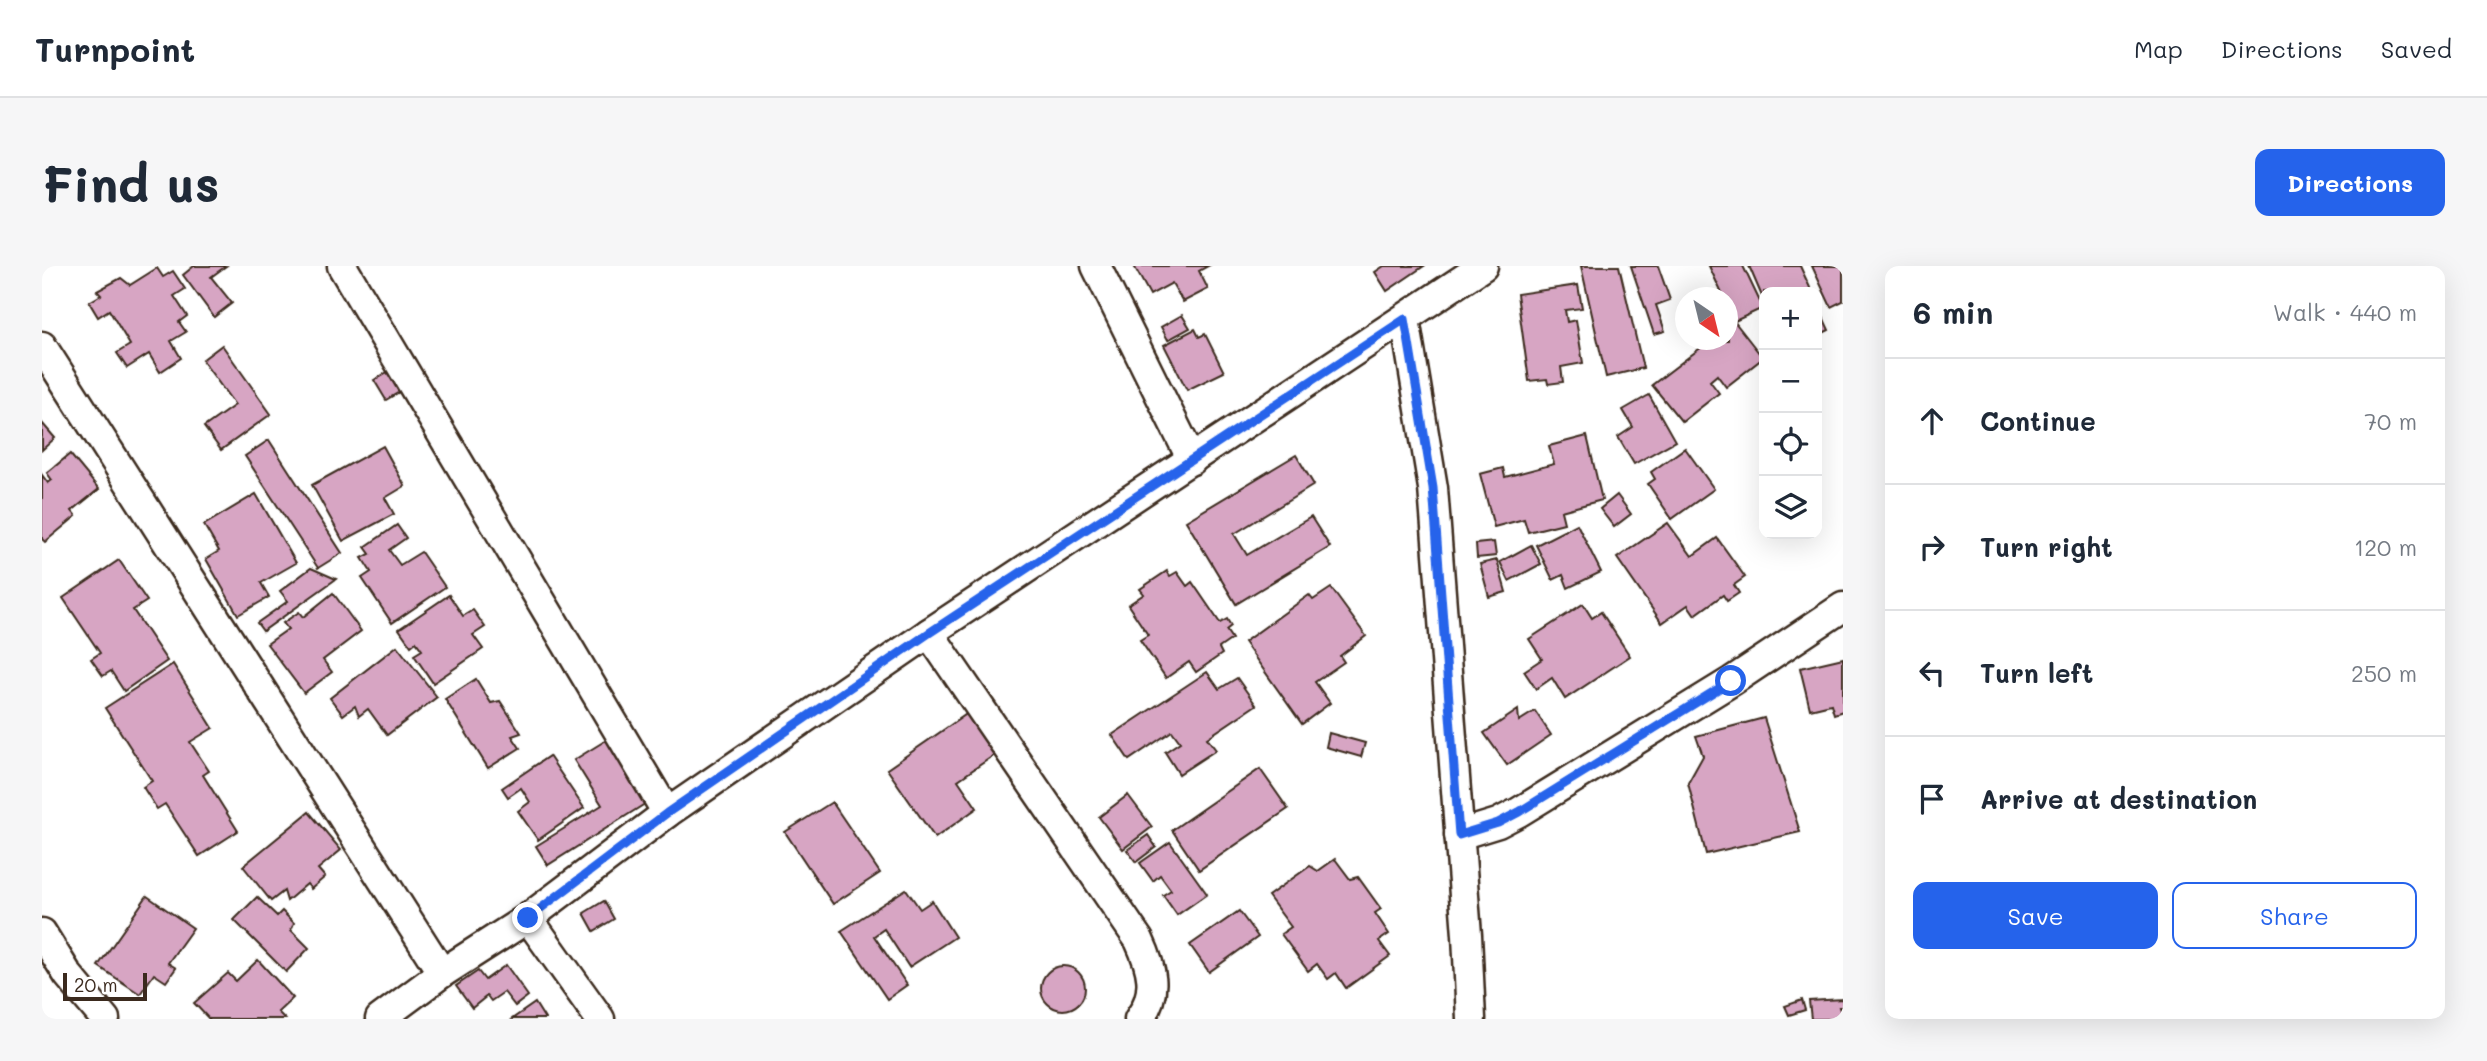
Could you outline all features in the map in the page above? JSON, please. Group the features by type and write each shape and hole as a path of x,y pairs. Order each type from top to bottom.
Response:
{"street":[{"path":"342,266 667,813"},
{"path":"1096,266 1192,460"},
{"path":"380,1019 442,973 528,918 667,813 929,633 1478,268"},
{"path":"1405,319 1433,488 1471,1019"},
{"path":"42,346 442,973"},
{"path":"1459,835 1498,823 1519,812 1731,681 1843,607"},
{"path":"929,633 1139,940 1150,963 1153,983 1139,1019"},
{"path":"528,918 600,1019"},
{"path":"42,933 68,975 105,1019"}],"building":[{"path":"194,266 226,266 211,277 232,303 214,317 183,275"},
{"path":"1134,266 1208,266 1199,271 1208,289 1183,302 1172,283 1150,295"},
{"path":"1384,266 1424,266 1387,291 1375,272"},
{"path":"1581,266 1619,266 1643,368 1606,377"},
{"path":"1631,266 1658,266 1670,300 1656,305 1665,331 1654,334"},
{"path":"1709,266 1743,266 1759,300 1759,310 1738,320 1738,287 1719,287"},
{"path":"1749,266 1800,266 1810,287 1759,287 1759,289"},
{"path":"1812,266 1843,266 1843,301 1831,307"},
{"path":"157,268 163,277 173,271 185,289 174,296 187,316 179,322 186,332 171,341 181,358 160,372 149,354 127,368 117,353 130,345 109,310 98,317 89,302 101,295 97,291 121,278 130,285"},
{"path":"1578,285 1582,308 1565,310 1567,322 1576,320 1583,363 1561,367 1563,382 1548,384 1547,379 1529,381 1517,294"},
{"path":"1182,315 1190,328 1168,340 1161,327"},
{"path":"1822,315 1829,330 1822,334"},
{"path":"1738,326 1759,353 1759,361 1726,387 1717,375 1710,381 1719,393 1682,422 1652,385 1698,350 1738,350"},
{"path":"1195,329 1199,337 1205,334 1224,372 1187,390 1164,345"},
{"path":"222,345 271,414 221,450 204,427 235,405 202,360"},
{"path":"389,371 401,391 386,400 374,380"},
{"path":"1649,395 1675,441 1634,464 1618,437 1633,427 1623,410"},
{"path":"42,423 55,438 42,450"},
{"path":"1587,436 1602,500 1561,511 1564,523 1528,532 1524,519 1494,527 1480,474 1503,468 1505,477 1554,464 1549,446"},
{"path":"269,440 342,553 318,568 245,456"},
{"path":"383,446 405,486 385,498 394,514 343,541 312,485"},
{"path":"1685,448 1714,489 1672,519 1648,484 1655,479 1651,472"},
{"path":"70,454 99,489 72,511 76,516 45,542 42,539 42,475 48,483 52,480 47,473"},
{"path":"1296,455 1314,485 1234,534 1247,555 1311,517 1330,547 1236,604 1186,521"},
{"path":"256,494 296,563 261,583 269,597 238,615 206,559 219,551 204,525"},
{"path":"1617,495 1631,514 1614,527 1600,509"},
{"path":"1668,523 1692,556 1717,538 1745,577 1734,585 1739,593 1727,601 1723,595 1695,615 1688,605 1662,623 1617,558"},
{"path":"1577,524 1601,572 1568,588 1563,575 1553,580 1536,545"},
{"path":"397,525 406,538 389,550 400,565 421,552 445,587 392,623 362,578 371,572 362,558 370,554 365,547"},
{"path":"1494,542 1496,556 1477,558 1476,544"},
{"path":"1531,545 1541,564 1509,581 1500,562"},
{"path":"119,560 147,601 133,610 167,661 124,691 111,671 103,676 91,659 100,653 63,598"},
{"path":"1497,560 1506,592 1489,597 1480,564"},
{"path":"311,568 336,579 263,631 257,623 288,601 280,591"},
{"path":"1167,571 1170,576 1177,572 1187,586 1192,582 1220,623 1227,619 1231,626 1226,630 1232,639 1219,648 1222,654 1196,672 1189,662 1166,678 1140,640 1148,635 1128,605 1144,594 1140,589"},
{"path":"1331,588 1366,636 1340,656 1344,662 1315,682 1330,703 1302,724 1244,642 1309,595 1313,600"},
{"path":"333,593 361,631 323,660 332,672 304,693 267,644 288,629 283,623 299,612 303,617"},
{"path":"449,595 463,616 473,610 485,627 473,635 483,649 433,683 414,655 422,650 416,642 411,646 399,629"},
{"path":"1583,604 1592,618 1601,612 1630,656 1565,699 1552,678 1536,689 1524,671 1542,659 1529,639"},
{"path":"397,646 437,697 387,735 368,709 359,716 355,706 343,715 330,698"},
{"path":"1843,658 1843,711 1834,714 1831,704 1810,709 1800,668"},
{"path":"173,664 213,728 190,742 209,771 203,775 238,831 199,856 165,804 157,809 143,787 152,781 105,708"},
{"path":"1207,672 1219,689 1237,678 1256,705 1207,738 1216,750 1179,774 1165,752 1180,742 1172,731 1129,760 1112,735"},
{"path":"476,679 491,703 500,701 521,733 512,736 520,748 488,768 445,699"},
{"path":"1518,710 1519,721 1535,711 1551,735 1507,765 1484,733"},
{"path":"968,713 996,754 958,780 977,808 935,838 887,769"},
{"path":"1764,718 1800,832 1706,854 1688,783 1703,756 1696,736"},
{"path":"1329,733 1365,743 1361,757 1326,747"},
{"path":"608,739 648,802 548,865 536,846 602,805 574,760"},
{"path":"549,756 584,808 538,840 518,811 530,802 521,788 508,797 502,788"},
{"path":"1260,769 1288,809 1199,870 1172,830"},
{"path":"1128,795 1152,827 1123,849 1099,817"},
{"path":"832,802 880,873 833,904 785,832"},
{"path":"309,812 341,850 318,869 325,877 311,889 307,884 287,901 284,891 271,901 243,866"},
{"path":"1148,835 1156,847 1136,862 1127,850"},
{"path":"1170,842 1207,894 1177,915 1163,895 1171,890 1160,875 1153,881 1140,863"},
{"path":"1335,859 1350,879 1358,877 1381,909 1375,913 1389,934 1379,941 1390,956 1346,988 1336,973 1328,979 1317,964 1308,971 1281,934 1291,927 1268,896 1310,866 1318,871"},
{"path":"906,889 920,909 932,901 955,937 909,967 884,929 874,936 907,985 887,999 841,931"},
{"path":"147,896 193,928 168,963 176,968 166,982 154,974 140,994 98,966"},
{"path":"257,897 277,916 282,911 294,923 291,930 309,948 286,972 234,920"},
{"path":"604,901 614,919 594,931 584,913"},
{"path":"1239,911 1258,937 1209,972 1190,945"},
{"path":"258,960 293,998 278,1012 285,1019 209,1019 194,1003 228,973 236,981"},
{"path":"506,965 528,996 515,1006 504,992 491,1001 487,996 472,1008 456,986 478,971 485,980"},
{"path":"1063,966 1079,972 1085,988 1079,1004 1063,1010 1047,1004 1041,988 1047,972"},
{"path":"1843,999 1843,1007 1839,1007 1843,1019 1811,1019 1809,1001"},
{"path":"1802,1000 1805,1010 1789,1015 1785,1006"},
{"path":"535,1003 545,1019 512,1019"}],"route":[{"path":"528,918 667,813 929,633 1405,319 1433,488 1459,835 1498,823 1519,812 1731,681"}]}
